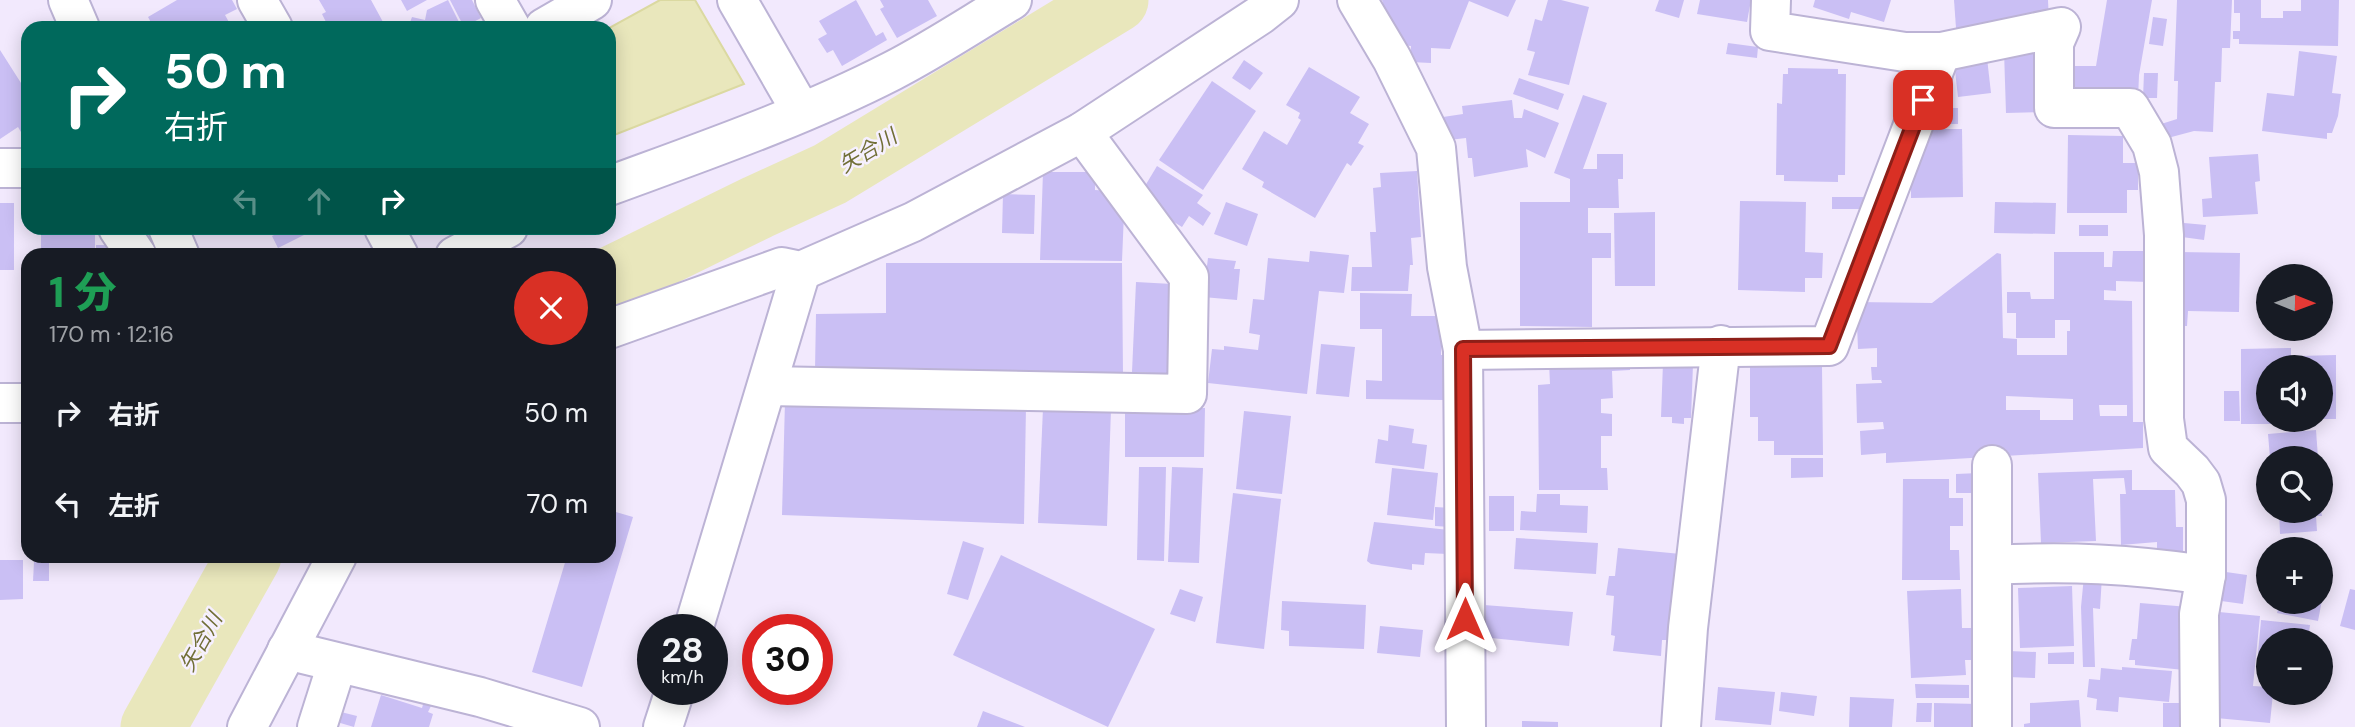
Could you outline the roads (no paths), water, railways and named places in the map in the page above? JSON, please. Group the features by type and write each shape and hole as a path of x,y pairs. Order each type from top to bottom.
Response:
{"street":[{"path":"68,0 77,21"},
{"path":"257,0 269,21"},
{"path":"495,0 507,21"},
{"path":"556,21 592,0"},
{"path":"616,183 801,111 892,71 1012,0"},
{"path":"616,326 782,267 801,271 913,222 1082,132 1279,0"},
{"path":"1357,0 1392,59 1436,148 1447,267 1463,349 1466,727"},
{"path":"1771,0 1770,31 1905,52 1941,52 2069,13"},
{"path":"747,4 801,111"},
{"path":"2069,13 2054,43 2054,108 2130,108 2152,145 2160,172 2164,234 2164,419 2168,448 2201,483 2206,500 2206,575 2199,614 2200,727"},
{"path":"1463,349 1829,346 1941,52"},
{"path":"767,386 1187,394 1189,277 1082,132"},
{"path":"0,168 21,168"},
{"path":"470,248 495,235"},
{"path":"698,614 801,271"},
{"path":"1681,727 1688,628 1721,345"},
{"path":"0,402 21,403"},
{"path":"1992,465 1992,727"},
{"path":"1992,565 2096,562 2206,575"},
{"path":"247,727 333,563"},
{"path":"287,650 480,697 580,727"},
{"path":"317,727 337,664"},
{"path":"663,727 670,705"}],"waterway":[{"name":"矢合川","path":"616,277 830,174 1116,0"},
{"name":"矢合川","path":"153,727 245,563"}]}
